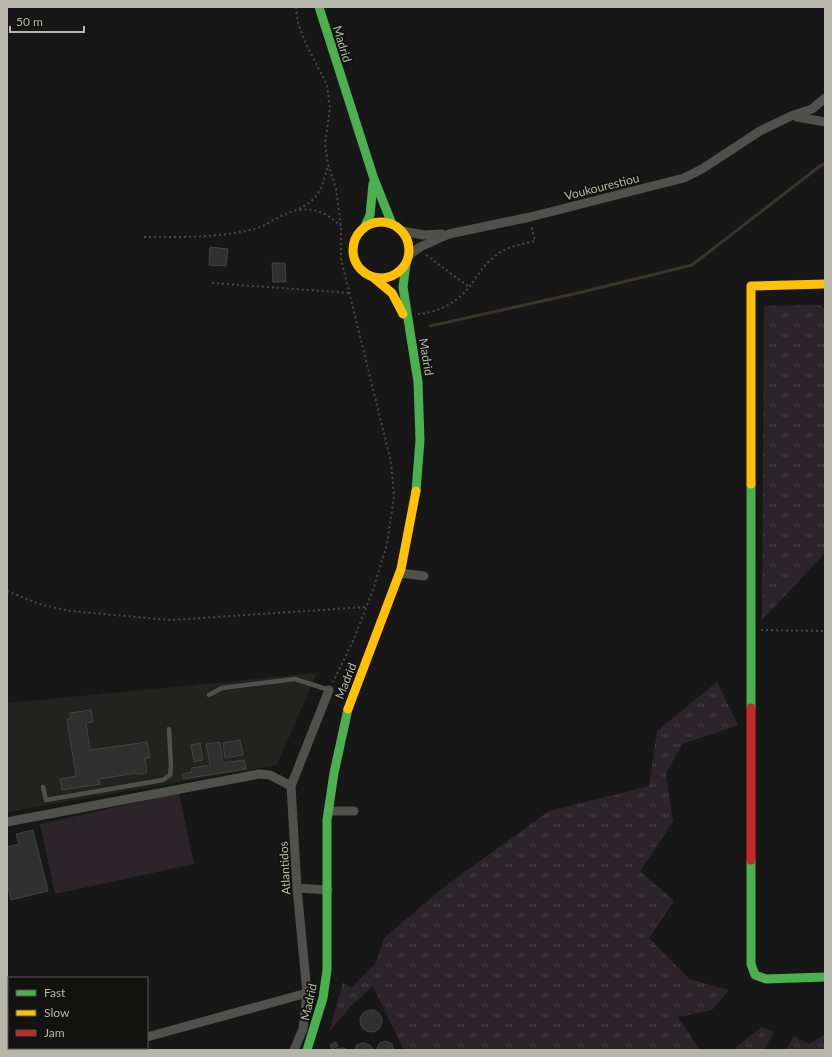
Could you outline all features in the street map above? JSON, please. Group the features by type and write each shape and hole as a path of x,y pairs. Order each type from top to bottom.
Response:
{"street":[{"name":"Madrid","path":"318,7 374,179 392,224"},
{"name":"Voukourestiou","path":"408,259 420,247 449,234 530,217 684,178 702,169 760,131 791,116 812,110 825,98"},
{"path":"791,116 816,119 825,122"},
{"name":"Madrid","path":"365,226 371,210 374,179"},
{"path":"402,231 409,245 408,259 401,271 393,276 374,278 359,268 354,260 352,250 354,241 365,226 374,222 383,221 392,224 402,231 424,235 449,234"},
{"name":"Madrid","path":"307,1050 323,998 327,970 328,811 334,773 347,712 400,573 416,492 420,440 418,382 402,287 408,259"},
{"name":"Madrid","path":"374,278 392,293 408,324"},
{"path":"825,284 751,286 751,964 755,974 766,979 825,978"},
{"path":"400,573 424,576"},
{"name":"Atlantidos","path":"294,1050 303,1030 306,993 297,888 292,786 329,690"},
{"path":"7,822 259,774 270,775 292,786"},
{"path":"328,811 354,811"},
{"path":"297,888 328,890"},
{"path":"148,1037 306,993"}],"lane":[{"path":"209,695 222,688 295,679 329,690"},
{"path":"43,787 46,800 163,780 170,775 169,729"}],"path":[{"path":"296,7 298,23 306,44 327,85 330,108 325,144 328,164 336,189 341,227 341,259 391,462 394,496 387,544 366,607 353,641 329,690"},
{"path":"144,237 188,237 235,234 257,228 298,210 312,202 321,191 328,164"},
{"path":"298,210 318,210 332,217 341,227"},
{"path":"418,314 442,308 461,296 495,256 518,244 535,241 531,224"},
{"path":"426,255 469,287"},
{"path":"212,283 350,293"},
{"path":"7,590 40,604 70,612 170,620 366,607"},
{"path":"756,630 825,631"}],"shaded area":[{"path":"317,673 277,765 7,812 7,703"}],"green space":[{"path":"820,305 825,310 825,553 762,620 764,306"},
{"path":"717,682 738,725 682,744 666,774 673,821 640,871 674,901 649,938 689,979 729,990 712,1010 678,1017 700,1050 404,1050 373,986 351,1006 329,1032 343,982 351,988 376,963 384,938 444,887 549,811 649,786 657,731"},
{"path":"179,793 194,864 55,894 40,824"},
{"path":"761,1027 774,1032 764,1050 733,1050"},
{"path":"825,1034 825,1050 785,1050 794,1036 809,1044"}],"building":[{"path":"210,247 228,249 226,266 209,265"},
{"path":"272,263 285,263 286,282 273,282"},
{"path":"91,710 93,722 86,723 90,750 147,742 150,758 145,758 147,772 143,774 136,773 99,779 100,784 62,790 60,779 76,776 67,719 71,718 70,713"},
{"path":"240,740 243,755 225,758 223,743"},
{"path":"220,742 223,763 244,760 246,769 183,779 182,774 192,772 191,768 210,765 206,744"},
{"path":"200,743 203,760 194,762 191,745"},
{"path":"33,830 48,891 11,900 7,883 7,847 19,844 16,834"},
{"path":"371,1010 379,1013 382,1021 379,1029 371,1032 363,1029 360,1021 363,1013"},
{"path":"386,1041 392,1044 394,1050 376,1050 380,1043"},
{"path":"336,1042 338,1046 332,1049 330,1045"},
{"path":"363,1043 370,1045 374,1050 354,1050 357,1045"},
{"path":"344,1048 347,1050 334,1050"}],"waterway":[{"path":"430,326 578,293 692,265 820,166 825,164"}],"traffic: fast":[{"path":"319,7 374,179 392,224"},
{"path":"365,226 370,215 373,184"},
{"path":"406,264 403,287 418,382 420,440 416,491"},
{"path":"751,484 751,708"},
{"path":"307,1050 323,998 327,970 327,820 334,773 348,709"},
{"path":"751,860 751,964 755,975 766,979 825,977"}],"traffic: slow":[{"path":"375,222 387,222 397,226 405,234 409,244 409,250 409,256 405,266 397,274 387,278 375,278 365,274 357,266 353,256 353,244 357,234 365,226 375,222"},
{"path":"374,278 392,293 403,314"},
{"path":"751,484 751,286 825,284"},
{"path":"348,709 401,569 416,491"}],"traffic: jam":[{"path":"751,708 751,860"}]}
